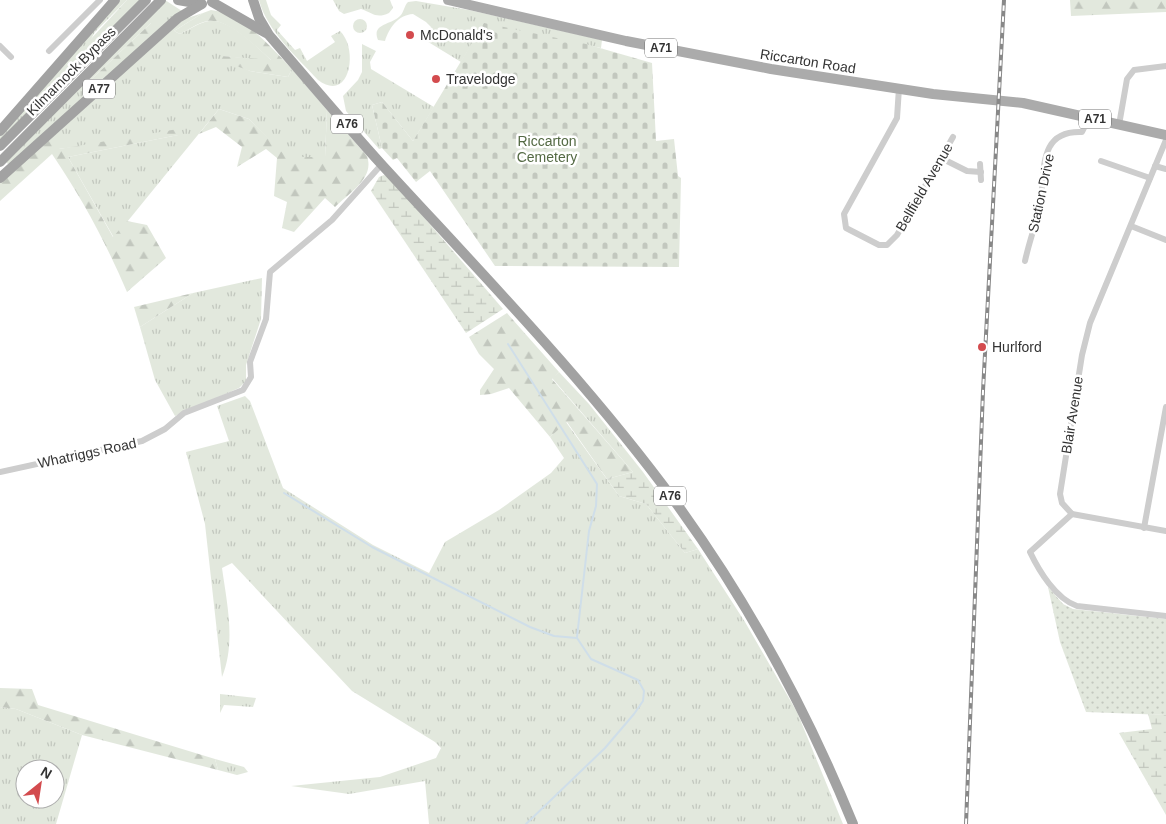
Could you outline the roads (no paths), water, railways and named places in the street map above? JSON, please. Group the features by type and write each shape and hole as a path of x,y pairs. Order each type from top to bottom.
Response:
{"highway":[{"path":"0,130 114,0"},
{"name":"Kilmarnock Bypass","path":"0,146 146,0"},
{"name":"Kilmarnock Bypass","path":"0,162 161,0"},
{"name":"A76","path":"253,0 259,18 269,35 586,391 678,506 732,587 781,671 825,758 853,824"},
{"name":"A76","path":"182,1 211,2 269,35"},
{"name":"A77","path":"0,178 178,18 211,2"}],"main road":[{"name":"Riccarton Road","path":"448,0 771,70 1023,103 1166,134"}],"street":[{"path":"49,51 100,0"},
{"path":"0,46 11,57"},
{"path":"1119,125 1127,79 1134,70 1166,66"},
{"name":"Bellfield Avenue","path":"899,88 897,118 844,214 846,228 879,245 887,245 897,235 953,136"},
{"name":"Station Drive","path":"1025,261 1040,203 1045,156 1059,136 1066,133 1082,132 1089,118"},
{"name":"Blair Avenue","path":"1072,514 1065,509 1060,494 1082,355 1090,323 1166,140"},
{"path":"940,158 967,171 981,172"},
{"path":"1100,161 1150,178"},
{"name":"Whatriggs Road","path":"0,472 142,441 165,428 184,414 243,390 251,377 250,362 266,319 270,272 332,220 382,164"},
{"path":"980,164 981,180"},
{"path":"1155,166 1166,169"},
{"path":"1131,226 1166,240"},
{"path":"1144,528 1166,407"},
{"path":"1166,532 1072,514 1030,552 1036,565 1067,603 1077,606 1166,616"}],"waterway":[{"path":"508,344 597,484 596,506 589,531 577,637"},
{"path":"284,493 372,547 530,627 554,636 577,638 591,659 638,680 644,691 643,701 634,714 605,748 526,824"}],"railway":[{"path":"966,824 983,391 1004,0"}],"place":[{"name":"McDonald's","path":"410,35"},
{"name":"Travelodge","path":"436,79"},
{"name":"Hurlford","path":"982,347"}],"park label":[{"name":"Riccarton Cemetery","path":"547,150"}]}
